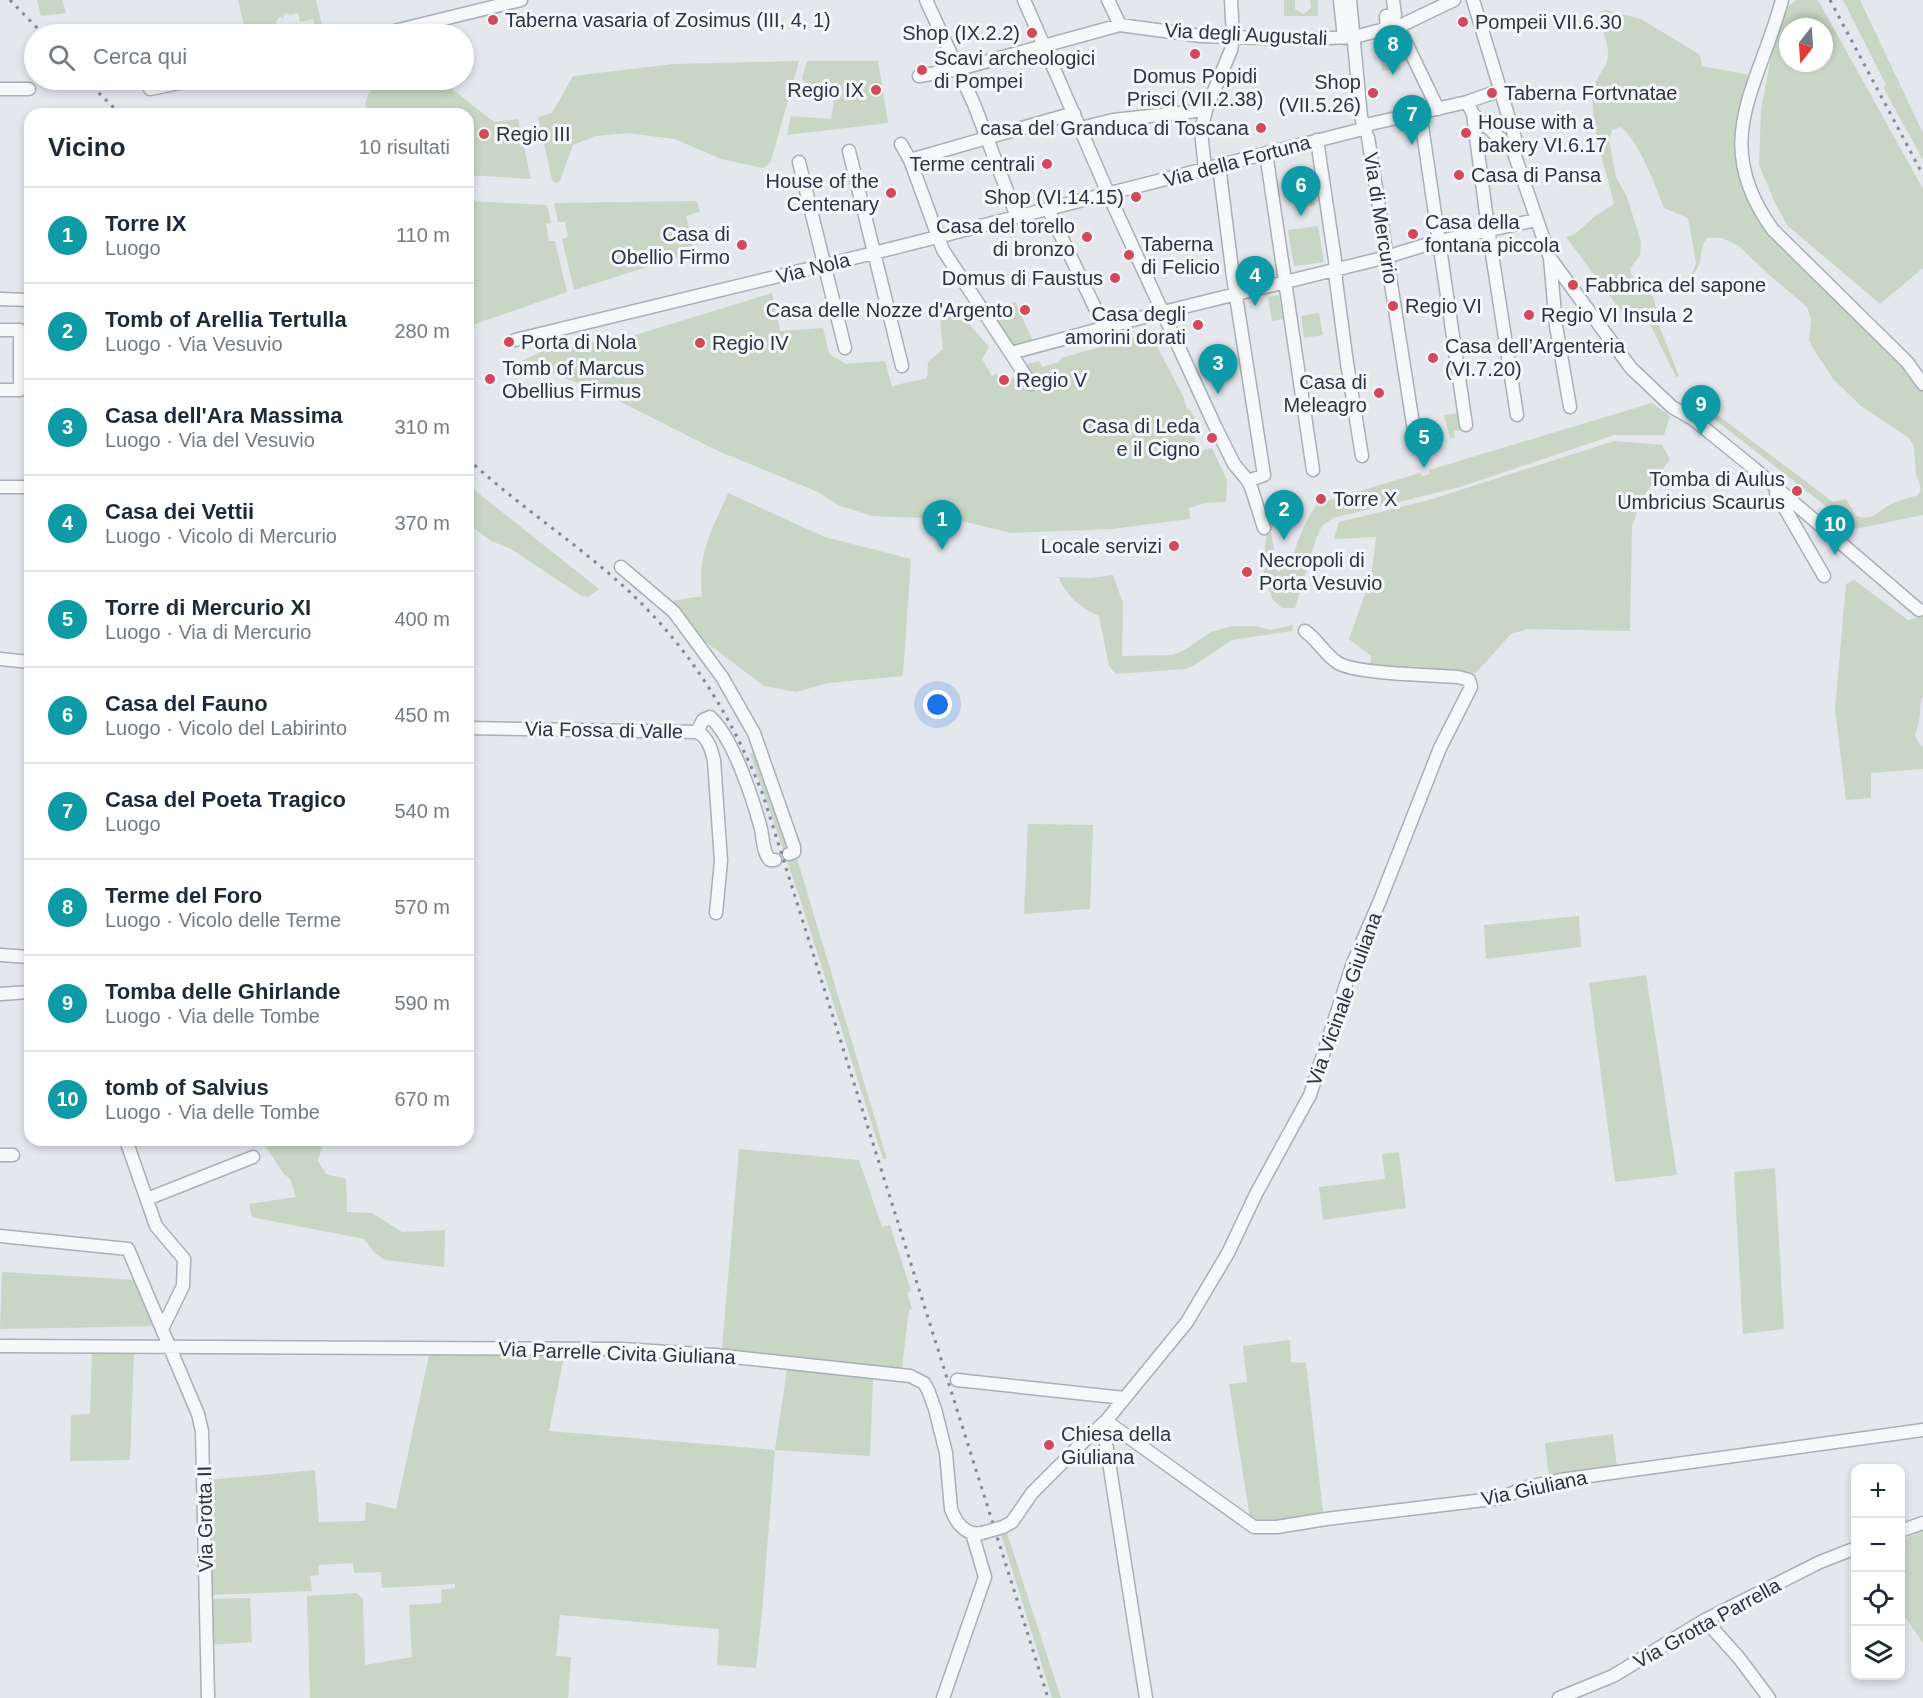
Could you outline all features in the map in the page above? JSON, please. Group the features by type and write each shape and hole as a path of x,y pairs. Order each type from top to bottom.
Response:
{"street":[{"path":"423,24 521,0"},
{"path":"926,0 959,69 1017,217"},
{"path":"1024,0 1225,448 1250,485 1264,528"},
{"path":"1108,0 1120,25"},
{"path":"1205,169 1201,131 1206,110 1231,50 1233,37 1231,0"},
{"path":"1340,0 1349,38"},
{"path":"1349,38 1350,0"},
{"path":"1393,0 1395,15 1386,16 1438,109"},
{"name":"Via degli Augustali","path":"920,76 959,69 1038,45 1120,25 1178,34 1349,38 1393,28 1454,0"},
{"path":"1473,0 1515,138 1513,150 1550,258 1556,326 1570,407"},
{"path":"1781,2 1744,115 1741,142 1742,165 1751,193 1761,214 1773,230 1907,362 1923,384"},
{"name":"Via di Mercurio","path":"1349,38 1387,256 1416,443"},
{"path":"0,89 24,89"},
{"name":"Via della Fortuna","path":"1109,193 1359,130 1366,132 1420,112 1467,102 1502,90"},
{"path":"1467,102 1473,114 1488,230 1517,415"},
{"path":"1081,128 1113,120 1206,110"},
{"path":"1420,112 1466,425"},
{"path":"910,160 1074,113"},
{"path":"1473,114 1513,150"},
{"path":"1317,140 1345,351 1362,456"},
{"path":"901,144 910,160 943,250 1031,384"},
{"path":"849,151 902,366"},
{"path":"1266,153 1313,470"},
{"path":"799,162 845,348"},
{"path":"1219,166 1264,475 1250,485"},
{"name":"Via Nola","path":"516,340 1109,193"},
{"path":"1048,209 1107,331"},
{"path":"1011,353 1107,331 1163,311 1336,270 1438,242 1536,220"},
{"path":"1550,258 1630,368 1672,406 1693,419 1919,610"},
{"path":"0,299 24,300"},
{"path":"0,330 20,330 20,390 0,390"},
{"path":"1768,482 1790,515 1824,576"},
{"path":"0,487 24,488"},
{"path":"621,567 674,612 722,677 754,733 794,847 794,852 789,854"},
{"name":"Via Vicinale Giuliana","path":"1104,1423 1200,1303 1240,1232 1256,1194 1301,1112 1319,1071 1353,963 1440,748 1471,687 1469,680 1458,676 1359,669 1342,665 1332,659 1314,637 1305,631"},
{"path":"0,659 24,661"},
{"path":"697,732 699,725 710,717 718,724 744,780 761,829 766,856 770,860 775,860"},
{"name":"Via Fossa di Valle","path":"474,728 697,732 702,734 709,744 714,760 721,861 716,913"},
{"path":"0,955 24,957"},
{"path":"0,994 24,992"},
{"path":"128,1146 156,1226 184,1259 183,1287 162,1329"},
{"path":"0,1155 13,1155"},
{"path":"147,1199 253,1157"},
{"name":"Via Grotta II","path":"0,1236 128,1249 198,1414 202,1431 208,1698"},
{"name":"Via Parrelle Civita Giuliana","path":"0,1346 521,1347 669,1351 909,1376 924,1383 928,1390 946,1452 951,1509 958,1523 977,1533"},
{"path":"957,1380 1124,1398"},
{"path":"943,1698 985,1577 977,1533 1003,1527 1012,1522 1032,1493 1104,1423"},
{"path":"1104,1423 1146,1698"},
{"name":"Via Giuliana","path":"1104,1423 1254,1527 1501,1498 1527,1487 1560,1480 1923,1430"},
{"path":"1905,1529 1923,1522"},
{"name":"Via Grotta Parrella","path":"1559,1698 1613,1676 1705,1620 1820,1562 1851,1550"},
{"path":"1705,1620 1739,1658 1769,1698"}],"green space":[{"path":"37,0 62,0 66,13 41,16"},
{"path":"238,0 316,0 322,24 314,24 313,19 300,22 298,13 289,15 288,13 283,15 284,19 280,17 276,21 277,24 244,24"},
{"path":"1284,0 1295,0 1295,9 1304,14 1311,8 1310,0 1318,0 1318,16 1284,16"},
{"path":"1797,0 1818,0 1828,18 1783,18 1787,7"},
{"path":"1843,0 1860,0 1923,133 1923,160 1883,87 1886,85"},
{"path":"1606,10 1641,19 1700,55 1702,66 1750,75 1736,138 1748,195 1908,370 1923,390 1923,515 1855,529 1704,411 1707,407 1833,502 1846,499 1856,516 1873,516 1900,500 1918,495 1921,489 1916,474 1914,446 1909,438 1861,406 1834,380 1809,340 1811,320 1807,307 1739,246 1722,238 1707,238 1697,269 1685,281 1696,263 1688,218 1664,208 1641,154 1621,127 1612,130 1609,140 1616,177 1627,197 1641,242 1640,255 1630,269 1632,276 1654,298 1658,323 1679,376 1676,377 1646,316 1624,315 1566,237 1575,234 1595,216 1614,204 1599,147 1592,103 1594,85 1608,57 1601,17 1601,12"},
{"path":"1833,27 1923,189 1923,268 1880,304 1787,225 1776,205 1759,165 1761,110 1772,52 1779,31 1779,72 1833,72"},
{"path":"1398,51 1401,69 1382,71 1380,55"},
{"path":"799,61 770,163 763,168 721,159 675,139 627,133 596,136 573,145 560,181 556,183 552,180 538,117 552,113 573,76 673,64"},
{"path":"807,61 878,61 888,123 787,135 791,116 831,119 836,88 805,83 802,78"},
{"path":"371,90 454,90 494,122 518,119 531,179 474,175 474,108 366,108 365,103"},
{"path":"1314,191 1315,205 1296,208 1294,195"},
{"path":"474,201 547,205 551,223 546,224 549,241 555,241 567,292 474,325"},
{"path":"697,201 700,212 686,216 695,252 574,290 562,239 568,237 565,222 558,222 554,203"},
{"path":"1318,226 1324,262 1294,266 1288,230"},
{"path":"772,293 780,331 823,328 829,354 846,364 885,361 892,386 927,378 928,362 943,349 940,321 958,311 989,347 982,359 992,376 997,373 1001,383 1023,374 1020,366 1039,361 1042,367 1059,362 1061,358 1150,333 1183,396 1187,409 1199,425 1192,430 1199,451 1212,448 1227,480 1226,502 1205,503 1189,508 1190,519 1111,529 1011,533 953,519 872,516 838,505 818,492 718,451 605,394 522,361 543,351 632,336"},
{"path":"1279,295 1283,319 1272,321 1268,297"},
{"path":"1015,302 1034,343 1014,348 988,313"},
{"path":"1319,313 1323,335 1304,338 1301,316"},
{"path":"1652,403 1670,416 1664,435 1614,435 1460,487 1333,518 1322,526 1316,539 1295,608 1282,608 1272,599 1262,566 1267,533 1271,532 1278,572 1291,564 1301,532 1317,504 1318,506 1327,504 1326,501 1420,473 1422,476 1430,474 1429,470"},
{"path":"1461,413 1463,430 1454,431 1455,438 1450,438 1444,415"},
{"path":"1614,441 1662,445 1670,459 1641,500 1632,527 1630,631 1528,629 1511,634 1476,673 1370,667 1371,656 1349,639 1371,577 1376,537 1334,539 1339,522 1429,500"},
{"path":"474,490 599,589 588,597 580,595 511,549 491,541 474,528"},
{"path":"728,493 825,537 911,559 903,676 829,683 796,692 764,686 703,640 672,601 702,596 704,554 711,531"},
{"path":"1113,575 1123,603 1122,656 1172,655 1183,651 1211,632 1233,626 1255,626 1270,630 1293,625 1292,631 1232,640 1185,669 1116,674 1109,666 1099,616 1075,601 1058,577 1091,578"},
{"path":"1854,580 1908,620 1923,616 1923,696 1915,735 1923,747 1923,769 1871,773 1871,798 1846,800 1835,709 1846,584"},
{"path":"756,751 796,855 887,1159 883,1159 801,902 750,754"},
{"path":"1028,824 1093,825 1090,909 1024,914"},
{"path":"1579,916 1581,947 1486,959 1484,925"},
{"path":"1646,975 1677,1175 1615,1182 1589,983"},
{"path":"265,1146 320,1146 318,1161 326,1174 346,1179 347,1212 372,1213 402,1232 445,1230 444,1267 385,1260 374,1252 364,1239 252,1217 249,1204 296,1197 290,1179"},
{"path":"739,1149 859,1160 882,1227 890,1225 911,1291 907,1293 912,1309 909,1310 902,1368 722,1349"},
{"path":"1399,1152 1406,1208 1323,1220 1319,1187 1385,1179 1382,1154"},
{"path":"1775,1168 1784,1329 1743,1334 1734,1172"},
{"path":"2,1272 139,1280 158,1326 0,1329"},
{"path":"1290,1340 1291,1362 1306,1363 1323,1512 1287,1521 1257,1521 1250,1519 1229,1384 1247,1382 1243,1346"},
{"path":"92,1352 134,1352 130,1460 70,1461 71,1415 90,1414"},
{"path":"429,1355 564,1356 549,1431 775,1450 756,1668 717,1665 719,1629 560,1615 556,1656 571,1657 568,1698 310,1698 307,1596 357,1593 363,1599 365,1665 412,1657 409,1605 442,1603 441,1590 455,1588 455,1584 382,1588 381,1572 354,1573 353,1563 318,1565 319,1575 310,1576 312,1591 210,1595 207,1480 315,1470 319,1522 365,1521 366,1502 396,1509"},
{"path":"787,1369 873,1379 870,1456 775,1450"},
{"path":"1613,1434 1617,1468 1549,1478 1545,1443"},
{"path":"1923,1531 1923,1643 1905,1617 1905,1538"},
{"path":"1007,1533 1061,1698 1052,1698 1001,1534"},
{"path":"250,1598 252,1642 210,1645 210,1599"}],"railway":[{"path":"10,0 33,24"},
{"path":"1830,0 1923,175"},
{"path":"96,90 114,108"},
{"path":"474,464 602,568 644,606 666,630 704,681 721,708 750,765 763,795 1048,1698"}],"place":[{"name":"Taberna vasaria of Zosimus (III, 4, 1)","path":"493,20"},
{"name":"Pompeii VII.6.30","path":"1463,22"},
{"name":"Shop (IX.2.2)","path":"1032,33"},
{"name":"Domus Popidi Prisci (VII.2.38)","path":"1195,54"},
{"name":"Scavi archeologici di Pompei","path":"922,70"},
{"name":"Terme del Foro","path":"1393,75"},
{"name":"Regio IX","path":"876,90"},
{"name":"Shop (VII.5.26)","path":"1373,93"},
{"name":"Taberna Fortvnatae","path":"1492,93"},
{"name":"casa del Granduca di Toscana","path":"1261,128"},
{"name":"House with a bakery VI.6.17","path":"1466,133"},
{"name":"Regio III","path":"484,134"},
{"name":"Casa del Poeta Tragico","path":"1412,145"},
{"name":"Terme centrali","path":"1047,164"},
{"name":"Casa di Pansa","path":"1459,175"},
{"name":"House of the Centenary","path":"891,193"},
{"name":"Shop (VI.14.15)","path":"1136,197"},
{"name":"Casa del Fauno","path":"1301,216"},
{"name":"Casa della fontana piccola","path":"1413,234"},
{"name":"Casa del torello di bronzo","path":"1087,237"},
{"name":"Casa di Obellio Firmo","path":"742,245"},
{"name":"Taberna di Felicio","path":"1129,255"},
{"name":"Domus di Faustus","path":"1115,278"},
{"name":"Fabbrica del sapone","path":"1573,285"},
{"name":"Casa dei Vettii","path":"1255,306"},
{"name":"Regio VI","path":"1393,306"},
{"name":"Casa delle Nozze d'Argento","path":"1025,310"},
{"name":"Regio VI Insula 2","path":"1529,315"},
{"name":"Casa degli amorini dorati","path":"1198,325"},
{"name":"Porta di Nola","path":"509,342"},
{"name":"Regio IV","path":"700,343"},
{"name":"Casa dell’Argenteria (VI.7.20)","path":"1433,358"},
{"name":"Tomb of Marcus Obellius Firmus","path":"490,379"},
{"name":"Regio V","path":"1004,380"},
{"name":"Casa di Meleagro","path":"1379,393"},
{"name":"Casa dell'Ara Massima","path":"1218,394"},
{"name":"Tomba delle Ghirlande","path":"1701,435"},
{"name":"Casa di Leda e il Cigno","path":"1212,438"},
{"name":"Torre di Mercurio XI","path":"1424,468"},
{"name":"Tomba di Aulus Umbricius Scaurus","path":"1797,491"},
{"name":"Torre X","path":"1321,499"},
{"name":"Tomb of Arellia Tertulla","path":"1284,540"},
{"name":"Locale servizi","path":"1174,546"},
{"name":"Torre IX","path":"942,550"},
{"name":"tomb of Salvius","path":"1835,555"},
{"name":"Necropoli di Porta Vesuvio","path":"1247,572"},
{"name":"Chiesa della Giuliana","path":"1049,1445"}]}
